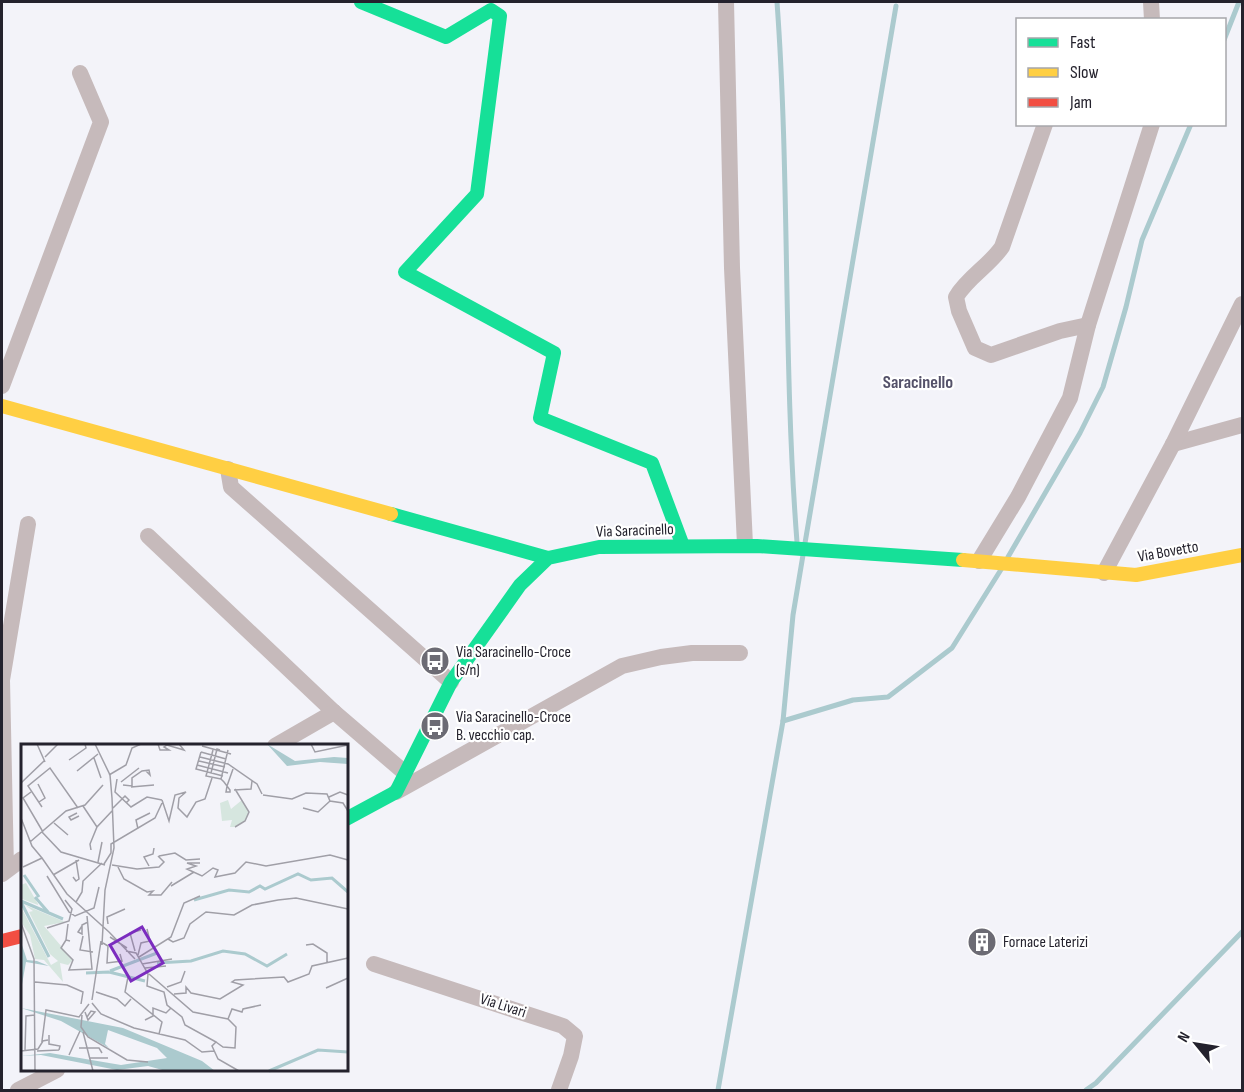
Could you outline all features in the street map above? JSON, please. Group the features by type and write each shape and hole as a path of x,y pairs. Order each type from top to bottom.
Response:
{"street":[{"path":"362,2 446,37 491,10 500,16 477,194 405,272 554,353 540,418 652,463 682,546"},
{"path":"726,2 732,268 751,545"},
{"path":"1151,2 1152,18"},
{"path":"2,386 101,122 80,73"},
{"path":"1044,126 1002,247 994,260 963,287 956,297 959,311 975,348 992,355 1060,331 1088,326"},
{"path":"984,561 1070,398 1088,326 1151,126"},
{"path":"1104,573 1173,444 1242,304"},
{"path":"2,406 548,558"},
{"path":"1173,444 1242,425"},
{"path":"228,469 231,487 451,682"},
{"path":"4,872 2,680 28,524"},
{"path":"148,536 334,712 405,773"},
{"name":"Via Saracinello","path":"548,558 599,547 751,545 1028,565"},
{"name":"Via Bovetto","path":"1028,565 1136,575 1242,555"},
{"path":"396,792 451,682 520,585 548,558"},
{"path":"348,818 622,666 692,653 740,653"},
{"path":"278,744 334,712"},
{"path":"4,872 21,860"},
{"path":"2,941 21,936"},
{"name":"Via Livari","path":"374,964 563,1026 575,1036 571,1056 559,1090"},
{"path":"18,1090 55,1071"}],"waterway":[{"path":"777,2 784,137 790,407 797,542"},
{"path":"1226,35 1239,2"},
{"path":"805,543 896,6"},
{"path":"1008,557 1080,433 1103,387 1142,240 1190,126"},
{"path":"718,1090 783,721 793,615 803,555"},
{"path":"783,721 853,700 888,697 952,648 1002,568"},
{"path":"1086,1090 1096,1083 1242,932"}],"traffic: fast":[{"path":"361,2 446,37 491,10 500,16 477,194 405,272 554,353 540,418 652,463 683,546"},
{"path":"391,514 548,558"},
{"path":"348,818 396,792 451,682 520,585 548,558 599,547 757,546 963,560"}],"traffic: slow":[{"path":"2,406 391,514"},
{"path":"963,560 1136,575 1242,555"}],"traffic: jam":[{"path":"2,941 21,936"}],"place":[{"name":"Via Saracinello-Croce (s/n)","path":"435,661"},
{"name":"Via Saracinello-Croce B. vecchio cap.","path":"435,726"},
{"name":"Fornace Laterizi","path":"982,942"}],"district":[{"name":"Saracinello","path":"918,382"}]}
